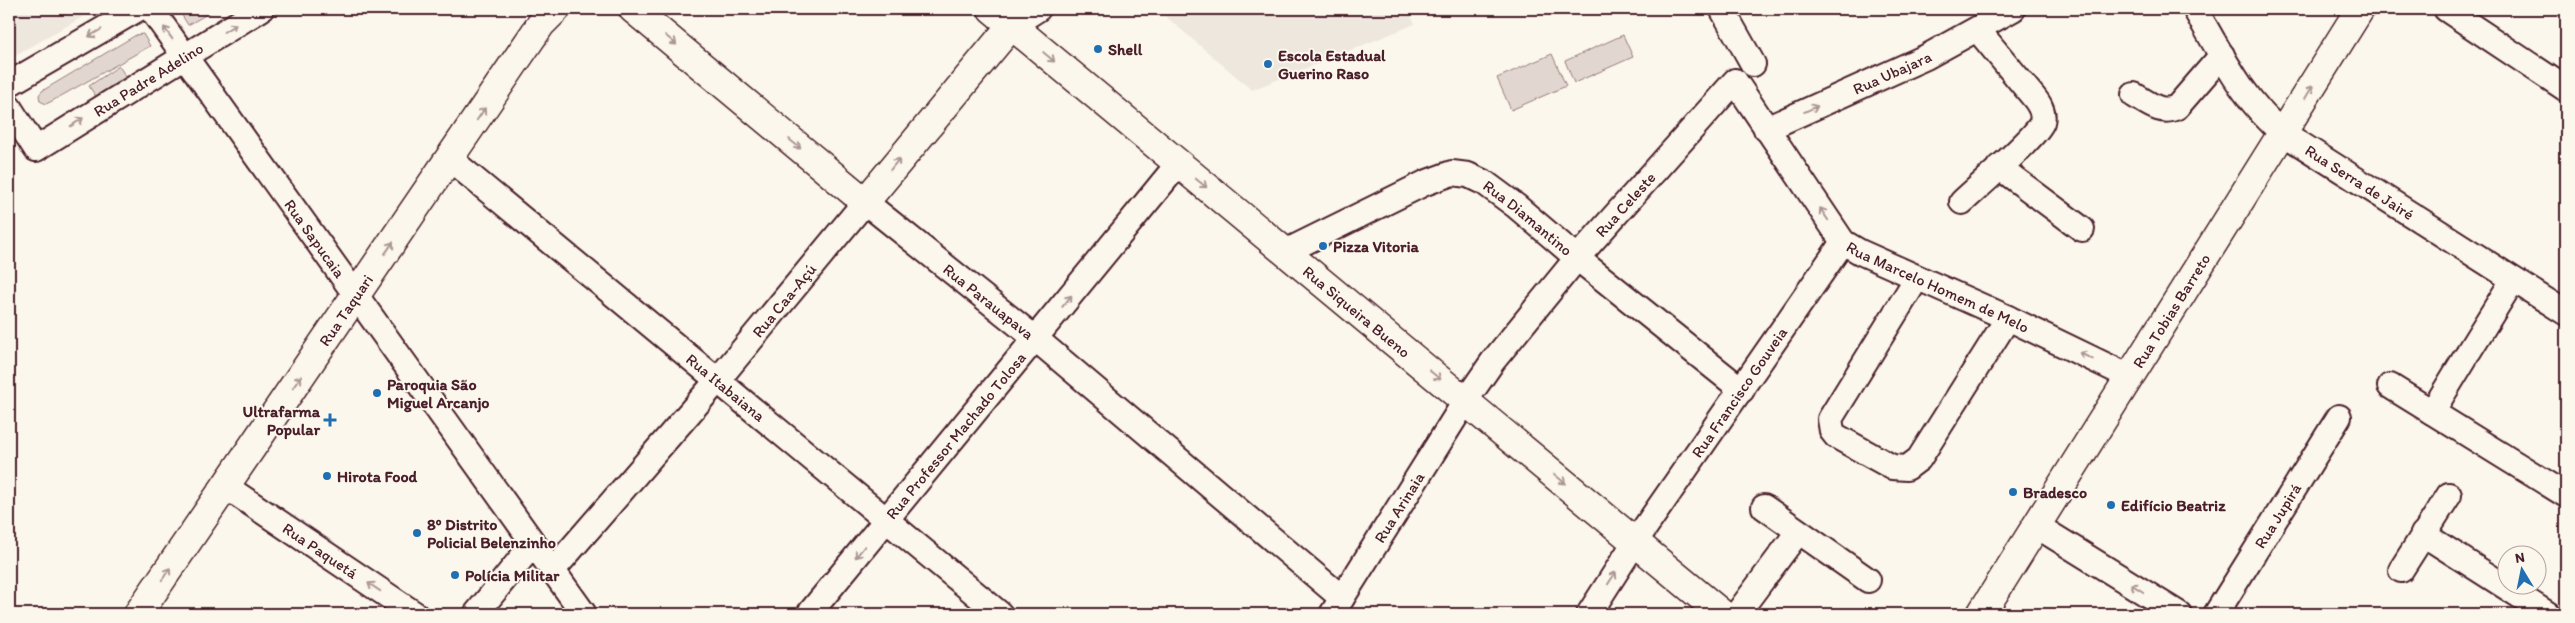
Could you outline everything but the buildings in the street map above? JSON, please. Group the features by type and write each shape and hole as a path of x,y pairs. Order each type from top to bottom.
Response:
{"main road":[{"name":"Rua Taquari","path":"138,614 541,24 556,9"},
{"name":"Rua Parauapava","path":"634,9 864,202"},
{"name":"Rua Tobias Barreto","path":"1981,614 2360,9"},
{"name":"Rua Caa-Açú","path":"864,202 1001,17"},
{"name":"Rua Siqueira Bueno","path":"1001,17 1466,400 1722,614"}],"street":[{"path":"9,84 138,9"},
{"name":"Rua Sapucaia","path":"151,9 584,614"},
{"name":"Rua Padre Adelino","path":"9,107 36,149 110,101 261,9"},
{"path":"1001,17 1038,9"},
{"path":"1722,9 1754,64"},
{"name":"Rua Ubajara","path":"1766,128 1926,57 2013,9"},
{"name":"Rua Serra de Jairé","path":"2195,9 2222,54 2266,119 2283,133 2566,313"},
{"path":"2446,9 2566,89"},
{"path":"1962,202 2041,123 2042,111 2032,94 1978,30"},
{"path":"2134,95 2160,110 2177,107 2222,54"},
{"name":"Rua Celeste","path":"1466,400 1493,361 1577,258 1735,81 1766,128"},
{"name":"Rua Marcelo Homem de Melo","path":"1766,128 1843,242 1860,252 2008,318 2130,377"},
{"name":"Rua Itabaiana","path":"450,159 1000,614"},
{"name":"Rua Professor Machado Tolosa","path":"809,614 1178,164"},
{"path":"1999,167 2082,229"},
{"name":"Rua Diamantino","path":"1285,252 1379,204 1452,173 1468,175 1485,183 1742,390"},
{"name":"Rua Parauapava","path":"864,202 1036,339 1337,606"},
{"name":"Rua Caa-Açú","path":"553,570 717,381 864,202"},
{"name":"Rua Francisco Gouveia","path":"1588,614 1635,542 1843,242"},
{"path":"1917,278 1836,407 1830,424 1832,431 1843,441 1892,467 1907,468 1914,464 1923,453 2008,318"},
{"path":"2432,412 2514,280"},
{"path":"2390,386 2566,495"},
{"name":"Rua Arinaia","path":"1337,606 1466,400"},
{"name":"Rua Jupirá","path":"2216,614 2339,417"},
{"name":"Rua Paquetá","path":"226,486 415,614"},
{"path":"2401,570 2449,495"},
{"path":"1764,507 1868,580"},
{"path":"2037,526 2179,614"},
{"path":"1737,614 1798,532"},
{"path":"2423,534 2548,614"},
{"path":"476,614 533,544"}],"shaded area":[{"path":"9,9 96,9 10,59"},
{"path":"182,9 216,9 188,25 180,12"},
{"name":"Escola Estadual Guerino Raso","path":"1157,9 1407,9 1415,24 1252,90"},
{"path":"143,34 150,46 46,104 40,101 39,95 42,91 136,35"},
{"path":"1623,35 1633,57 1574,83 1565,61"},
{"path":"1552,54 1566,86 1511,110 1497,78"},
{"path":"119,66 130,83 100,103 89,86"}],"place":[{"name":"Shell","path":"1098,49"},
{"name":"Escola Estadual Guerino Raso","path":"1268,64"},
{"name":"Pizza Vitoria","path":"1323,246"},
{"name":"Paroquia São Miguel Arcanjo","path":"377,393"},
{"name":"Ultrafarma Popular","path":"330,420"},
{"name":"Hirota Food","path":"327,476"},
{"name":"Bradesco","path":"2013,492"},
{"name":"Edifício Beatriz","path":"2111,505"},
{"name":"8º Distrito Policial Belenzinho","path":"417,533"},
{"name":"Polícia Militar","path":"455,575"}]}
